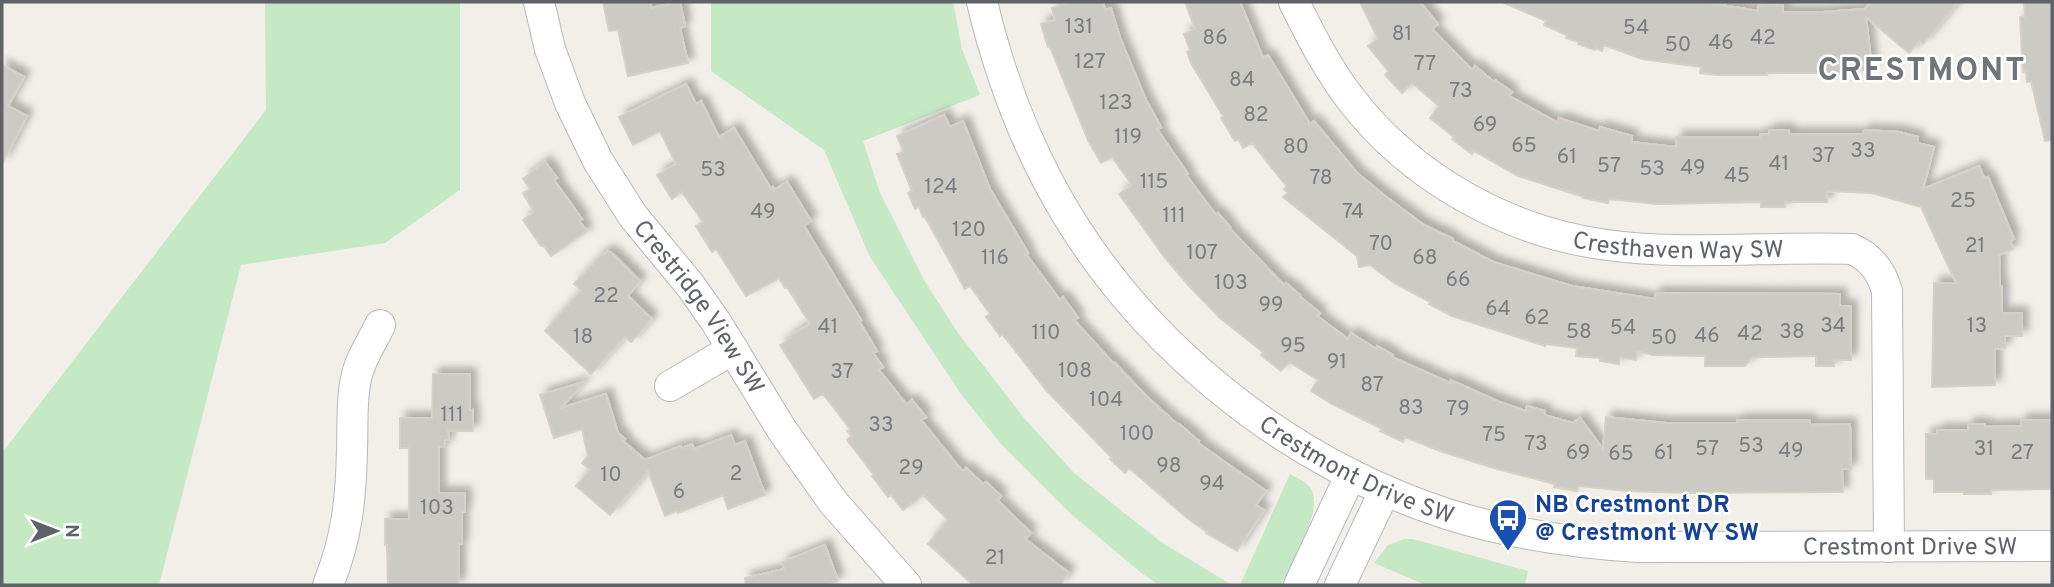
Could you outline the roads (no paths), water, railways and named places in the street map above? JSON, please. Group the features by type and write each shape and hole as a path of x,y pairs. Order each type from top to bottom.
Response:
{"street":[{"name":"Crestridge View SW","path":"539,2 550,50 570,103 598,161 633,216 716,321 782,430 832,502 906,585"},
{"name":"Crestmont Drive SW","path":"982,2 991,40 1024,133 1050,185 1080,234 1116,284 1143,317 1191,365 1229,397 1298,445 1351,474 1447,514 1533,536 1592,544 1653,547 2052,546"},
{"name":"Cresthaven Way SW","path":"1294,2 1314,44 1351,100 1415,163 1488,209 1538,229 1608,245 1657,249 1852,249 1871,261 1884,279 1887,291 1889,547"},
{"path":"328,585 346,531 350,505 352,412 356,377 380,325"},
{"path":"670,386 733,349"},
{"path":"1299,585 1351,474"},
{"path":"1340,585 1385,490"}],"place":[{"name":"NB Crestmont DR @ Crestmont WY SW","path":"1508,552"}],"district":[{"name":"CRESTMONT","path":"1922,69"}]}
